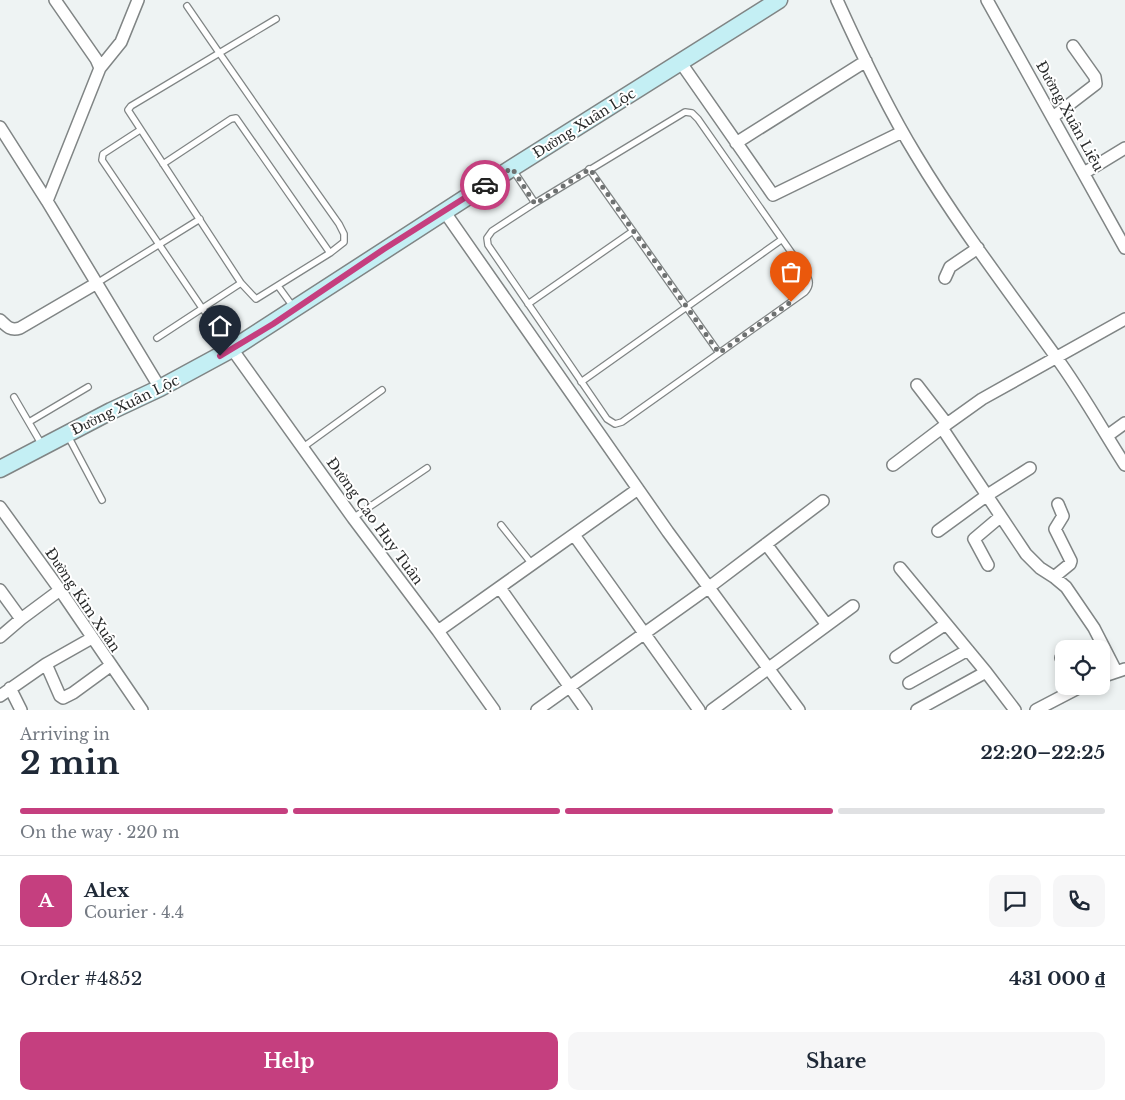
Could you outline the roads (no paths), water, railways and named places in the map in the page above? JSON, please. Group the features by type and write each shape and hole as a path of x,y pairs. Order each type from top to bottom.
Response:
{"street":[{"path":"55,0 98,64"},
{"path":"47,201 98,64 121,42 136,5 126,0"},
{"name":"Đường Xuân Lộc","path":"0,469 160,388 232,349 295,310 384,249 779,0"},
{"path":"837,0 902,132 940,193 1057,358 1125,465"},
{"name":"Đường Xuân Liễu","path":"987,0 1125,248"},
{"path":"1053,117 1096,84 1095,77 1073,46"},
{"path":"736,143 866,61"},
{"path":"681,63 773,195 902,132"},
{"path":"0,127 4,142 47,201 160,388"},
{"path":"1084,173 1125,148"},
{"path":"444,211 708,588 799,710"},
{"path":"945,278 950,267 978,248"},
{"path":"0,320 10,329 20,328 96,283"},
{"path":"893,465 982,400 1125,318"},
{"name":"Đường Cao Huy Tuân","path":"232,349 494,710"},
{"path":"916,385 944,426 986,496 1033,563 1066,587 1080,606 1104,648 1121,670"},
{"path":"1107,436 1125,422"},
{"path":"938,531 986,496 1030,468"},
{"path":"438,631 638,489"},
{"path":"537,710 708,588 823,501"},
{"path":"1054,577 1070,564 1071,560 1055,529 1063,516 1058,504"},
{"name":"Đường Kim Xuân","path":"0,507 60,590 110,666 142,710"},
{"path":"988,565 974,539 1000,517"},
{"path":"574,534 643,634 699,710"},
{"path":"766,544 827,626"},
{"path":"900,568 1015,710"},
{"path":"500,588 586,710"},
{"path":"0,590 21,619"},
{"path":"0,637 60,590"},
{"path":"712,710 853,606"},
{"path":"896,657 946,624"},
{"path":"0,696 46,664 92,638"},
{"path":"909,683 968,650"},
{"path":"46,664 60,696 63,698 73,694 110,666"},
{"path":"917,710 986,672"},
{"path":"10,688 21,710"},
{"path":"1036,710 1065,695"}],"lane":[{"path":"187,6 219,52 344,234 344,242 330,253 256,300 241,283 140,130 128,108 219,52 276,19"},
{"path":"682,113 692,113 808,276 810,282 805,292 618,423 609,421 581,382 488,245 487,238 492,231 590,169 682,113"},
{"path":"163,164 231,119 236,118 330,253"},
{"path":"140,130 103,154 102,160 232,349"},
{"path":"512,168 535,204"},
{"path":"590,169 719,353"},
{"path":"96,283 200,219"},
{"path":"528,304 633,231"},
{"path":"581,382 782,240"},
{"path":"157,338 241,283"},
{"path":"278,286 295,310"},
{"path":"29,422 88,387"},
{"path":"302,448 382,390"},
{"path":"14,397 43,446"},
{"path":"67,434 102,500"},
{"path":"353,518 427,468"},
{"path":"501,526 532,564"}]}
